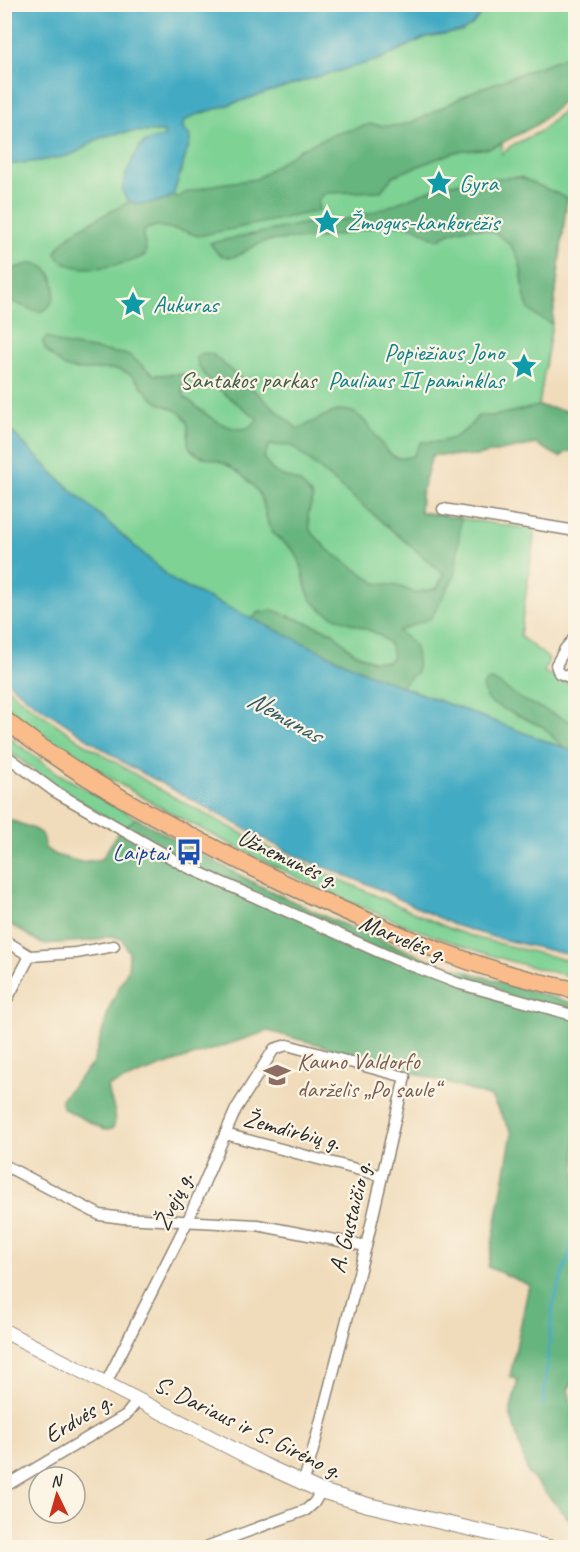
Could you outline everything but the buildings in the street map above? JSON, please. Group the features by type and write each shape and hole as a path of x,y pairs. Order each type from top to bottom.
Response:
{"main road":[{"name":"Užnemunės g.","path":"4,719 93,782 209,847 270,877 372,923 466,960 532,980 576,990"}],"street":[{"path":"443,509 576,531"},
{"path":"576,636 556,665 559,673 576,680"},
{"name":"Marvelės g.","path":"4,754 54,791 187,867 395,959 457,983 576,1016"},
{"path":"4,939 30,956 76,953 114,946"},
{"path":"4,1005 30,956"},
{"name":"Žvejų g.","path":"106,1383 188,1220 236,1109 274,1050 287,1045"},
{"name":"A. Gustaičio g.","path":"287,1045 405,1077 366,1246 303,1484"},
{"name":"Žemdirbių g.","path":"225,1134 382,1176"},
{"path":"4,1165 100,1215 256,1225 366,1246"},
{"name":"S. Dariaus ir S. Girėno g.","path":"4,1331 303,1484 368,1505 553,1548"},
{"name":"Erdvės g.","path":"4,1487 126,1415 138,1400"},
{"path":"204,1548 306,1510 314,1503 321,1491"}],"green space":[{"name":"Santakos parkas","path":"489,5 575,5 575,61 573,57 503,86 502,154 511,146 541,131 570,105 575,104 575,197 567,199 552,324 538,410 486,423 476,456 432,455 421,494 420,512 535,530 520,636 549,659 544,672 575,687 575,752 369,674 175,582 58,478 5,425 4,165 70,155 98,139 114,134 139,131 164,132 164,137 145,142 139,147 131,201 149,204 173,195 190,142 190,136 182,128 184,121 193,116 316,77 378,60 426,37 462,31"},
{"path":"567,56 573,57 575,61 575,73 569,94 536,125 498,145 486,149 452,153 393,176 381,191 326,193 319,200 319,211 198,236 157,226 146,229 143,235 145,255 112,266 85,268 72,266 56,254 67,238 77,230 131,201 158,202 219,184 256,179 299,150 332,135 371,124 401,125 418,120 474,91"},
{"path":"520,177 567,198 552,324 536,316 529,309 520,264 514,251 497,234 485,230 473,228 461,230 449,233 438,240 410,226 385,226 319,238 264,242 232,257 219,254 210,243 327,219 353,218 451,184"},
{"path":"32,263 48,271 53,278 52,303 41,311 5,300 5,271"},
{"path":"47,337 62,344 129,355 154,375 184,374 188,380 182,389 184,396 213,419 239,429 251,426 258,419 211,382 198,365 197,357 203,353 212,354 298,429 333,412 349,411 366,422 385,449 399,458 413,456 421,442 438,442 453,438 466,429 478,416 493,416 539,406 575,412 575,450 560,457 536,444 476,456 432,455 421,494 420,512 461,518 455,575 431,618 398,631 412,643 417,658 417,672 400,686 252,620 257,613 273,610 332,632 353,652 372,661 388,662 393,657 389,644 382,637 329,614 311,599 297,555 271,530 258,492 232,468 201,456 190,448 188,425 181,414 157,402 132,376 124,372 65,367 46,350 43,340","holes":["269,445 292,446 444,574 437,588 415,593 398,586 376,583 328,550 310,530 308,514 313,498 298,482 273,471 264,457"]},
{"path":"493,680 523,700 575,724 575,752 564,748 543,727 493,704 486,698 483,686 487,681"},
{"path":"5,686 82,742 159,789 267,847 453,930 480,939 575,962 575,977 481,952 389,918 344,899 213,835 132,791 54,742 5,705"},
{"path":"4,734 59,774 136,818 124,828 52,784 5,748"},
{"path":"4,818 42,834 45,848 55,855 81,862 102,859 117,834 136,818 256,884 330,919 432,961 429,967 464,977 471,973 575,1004 576,1379 568,1389 576,1421 575,1526 528,1473 510,1413 518,1380 510,1376 529,1285 488,1267 512,1133 491,1097 361,1056 268,1031 107,1087 115,1114 112,1129 105,1130 64,1109 61,1104 62,1098 93,1063 110,1006 128,969 129,953 122,939 111,936 90,941 42,944 5,921"},
{"path":"432,961 471,973 464,977 429,967"}],"water":[{"path":"4,5 489,5 472,25 462,31 426,37 378,60 316,77 193,116 184,121 182,128 190,136 190,142 173,196 161,201 138,204 126,198 123,192 129,167 144,143 164,137 164,132 139,131 114,134 98,139 70,155 5,165"},
{"name":"Nemunas","path":"5,425 58,478 175,582 369,674 575,752 575,956 496,938 454,925 370,885 296,856 126,764 31,701 5,680"}],"waterway":[{"path":"543,1406 553,1304 576,1233"}],"place":[{"name":"Gyra","path":"439,183"},
{"name":"Žmogus-kankorėžis","path":"327,222"},
{"name":"Aukuras","path":"133,304"},
{"name":"Popiežiaus Jono Pauliaus II paminklas","path":"524,366"},
{"name":"Laiptai","path":"189,852"},
{"name":"Kauno Valdorfo darželis „Po saule“","path":"277,1075"}]}
